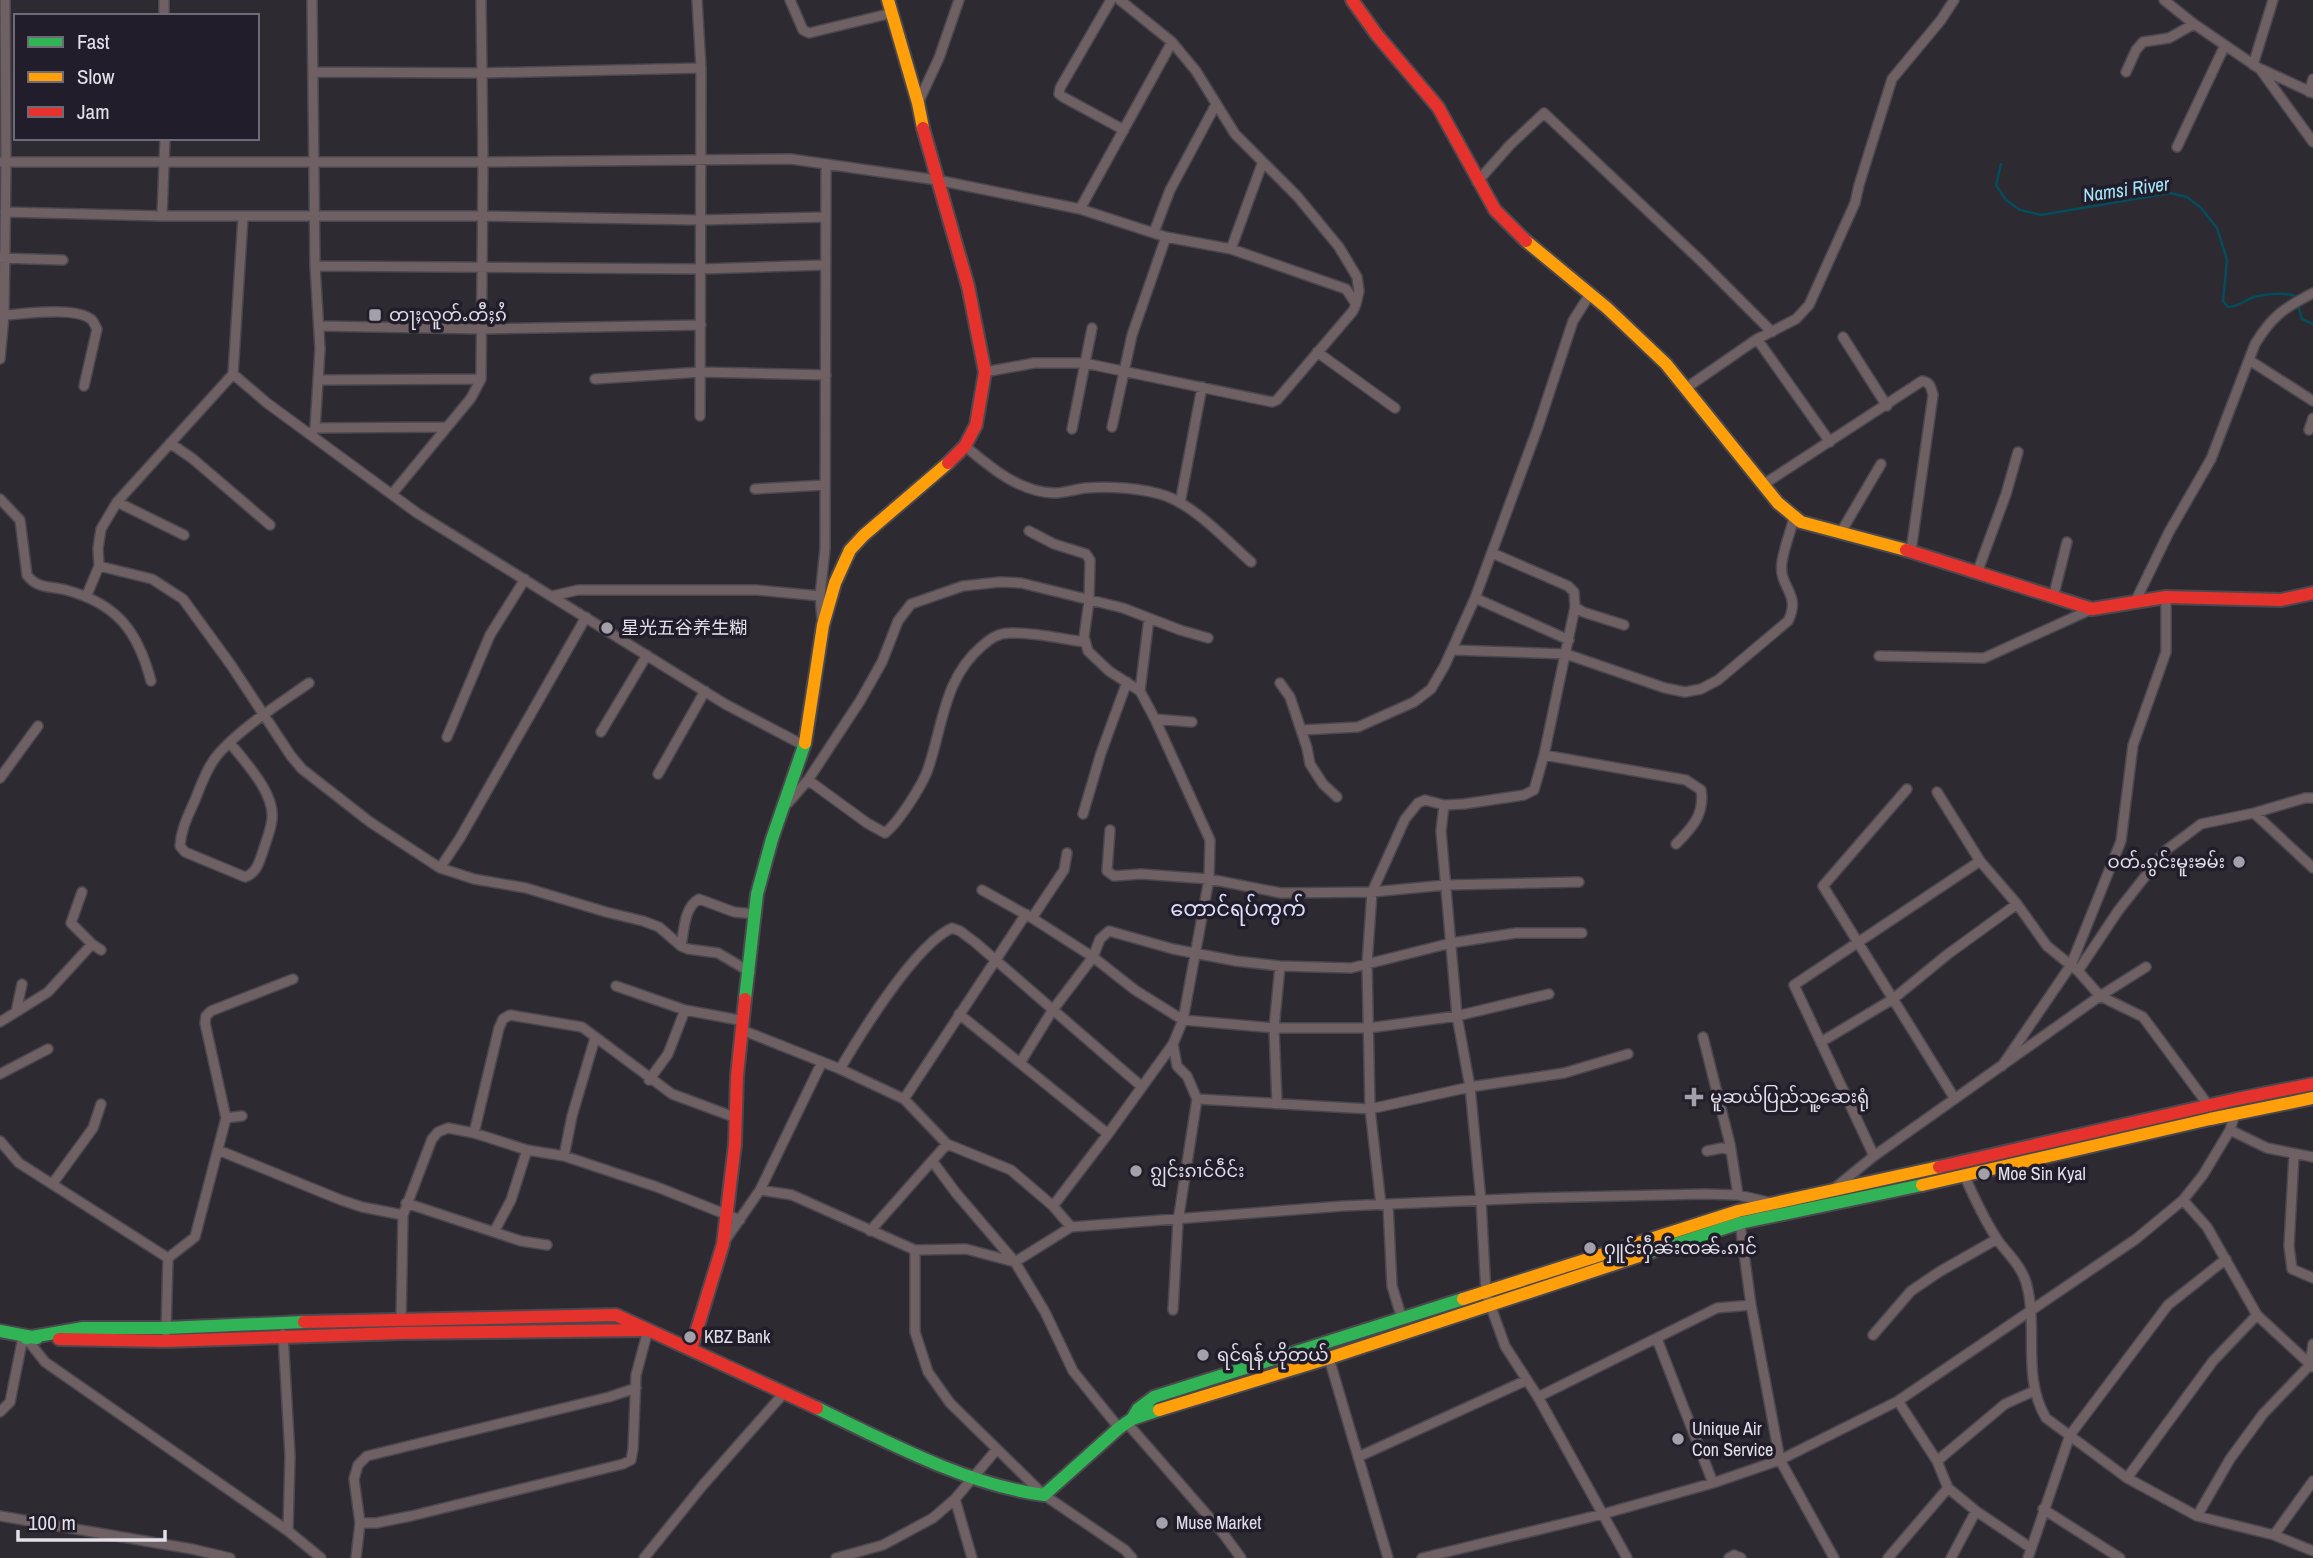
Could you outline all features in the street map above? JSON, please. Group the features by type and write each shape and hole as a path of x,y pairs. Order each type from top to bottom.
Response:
{"main road":[{"path":"1352,0 1377,35 1438,107 1477,182 1495,210 1520,236 1628,326 1666,364 1794,518 1911,551 2092,609 2166,597 2281,600 2313,593"},
{"path":"691,1349 723,1244 735,1144 734,1117 743,1026 760,883 782,809 805,746 823,625 835,583 850,550 864,535 965,446 976,425 985,372 968,286 890,7"},
{"path":"1126,1423 1220,1390 1329,1358 1738,1210 2313,1084"},
{"path":"166,1335 284,1322 617,1315 927,1461 1020,1492 1044,1495 1154,1397 1325,1343 1402,1319 1487,1299 1740,1223 2313,1098"},
{"path":"0,1331 25,1337 648,1330"}],"street":[{"path":"0,359 4,315 3,162 7,75 5,0"},
{"path":"312,0 315,266 320,349 313,431"},
{"path":"392,494 471,398 481,379 481,0"},
{"path":"697,0 701,68 700,416"},
{"path":"790,0 803,30 809,33 890,7"},
{"path":"918,103 939,58 959,0"},
{"path":"1111,0 1059,93 1124,130"},
{"path":"985,372 1034,363 1084,363 1272,402 1277,400 1353,311 1356,304 1359,291 1357,277 1339,247 1297,196 1262,164 1235,134 1215,106 1196,71 1172,42 1120,0"},
{"path":"1686,388 1757,339 1796,319 1809,305 1855,203 1858,185 1892,79 1941,20 1954,0"},
{"path":"2165,0 2194,24 2256,67 2311,92 2313,79"},
{"path":"2256,67 2273,0"},
{"path":"2126,72 2136,50 2143,42 2169,38 2194,24"},
{"path":"1080,209 1172,42"},
{"path":"2177,146 2225,46"},
{"path":"2256,67 2313,142"},
{"path":"314,72 481,73 701,68"},
{"path":"1154,232 1170,190 1215,106"},
{"path":"1477,182 1510,145 1544,113 1772,332"},
{"path":"162,216 165,140"},
{"path":"3,162 315,163 791,159 937,180 1080,209 1166,237 1231,249 1346,289 1356,304"},
{"path":"823,625 820,596 825,549 826,164"},
{"path":"1231,249 1262,164"},
{"path":"5,212 243,217 483,216 700,220 826,217"},
{"path":"86,597 99,566 101,528 117,502 233,374 243,217"},
{"path":"1112,427 1132,335 1166,237"},
{"path":"2,258 63,260"},
{"path":"315,266 701,269 824,265"},
{"path":"2135,602 2169,532 2211,459 2255,344 2263,330 2282,310 2313,293"},
{"path":"1302,730 1358,727 1414,702 1431,689 1475,598 1538,427 1573,321 1590,294"},
{"path":"4,315 64,313 79,314 92,320 97,329 84,386"},
{"path":"319,326 482,329 701,325"},
{"path":"1072,429 1092,328"},
{"path":"1843,337 1886,406"},
{"path":"1757,339 1830,442"},
{"path":"1317,352 1395,408"},
{"path":"2249,360 2313,401"},
{"path":"595,379 701,372 825,375"},
{"path":"233,374 267,403 313,431 417,513 705,691 805,746"},
{"path":"318,380 481,379"},
{"path":"1764,484 1922,381 1930,385 1933,395 1911,551"},
{"path":"1180,503 1202,387"},
{"path":"2309,430 2313,418"},
{"path":"313,431 447,427"},
{"path":"170,443 193,459 270,525"},
{"path":"965,446 998,473 1024,486 1054,493 1109,486 1165,496 1180,503 1251,562"},
{"path":"1978,573 2018,452"},
{"path":"1841,532 1881,464"},
{"path":"755,489 825,485"},
{"path":"0,499 20,520 27,575 32,581 86,597 115,614 132,630 144,652 152,681"},
{"path":"117,502 184,536"},
{"path":"1452,650 1566,654 1665,688 1685,692 1701,689 1718,680 1788,621 1793,611 1792,594 1785,586 1781,564 1794,518"},
{"path":"1029,531 1054,544 1086,554 1090,564 1085,642 1094,659 1140,691 1210,840 1209,879 1183,1020 1173,1044 1053,1206"},
{"path":"2053,598 2067,541"},
{"path":"1402,1319 1392,1286 1385,1205 1370,1109 1367,964 1372,892 1405,819 1414,807 1425,800 1444,805 1524,795 1534,790 1545,755 1575,607 1574,593 1568,586 1492,553"},
{"path":"99,566 152,579 183,599 302,769 370,822 440,867 474,879 526,888 643,921 659,927 681,946 718,953 750,972"},
{"path":"447,737 490,635 525,579"},
{"path":"782,809 808,780 860,702 882,662 898,621 911,604 963,586 1021,583 1123,608 1208,638"},
{"path":"552,596 578,590 755,590 820,596"},
{"path":"2075,968 2121,841 2133,745 2166,652 2166,597"},
{"path":"1475,598 1569,640"},
{"path":"1575,607 1624,625"},
{"path":"1879,656 1984,658 2092,609"},
{"path":"440,867 467,826 586,617"},
{"path":"1140,691 1149,618"},
{"path":"808,780 885,833 923,783 944,706 958,672 972,655 993,637 1009,633 1085,642"},
{"path":"601,732 647,655"},
{"path":"1083,814 1101,753 1127,682"},
{"path":"230,743 255,774 271,802 273,817 255,870 245,877 192,855 180,846 181,833 218,754 230,743 265,715 309,683"},
{"path":"1280,683 1290,697 1310,764 1323,784 1337,797"},
{"path":"658,774 705,691"},
{"path":"1155,719 1192,722"},
{"path":"0,778 38,726"},
{"path":"1545,755 1686,780 1701,790 1703,804 1676,845"},
{"path":"1907,789 1823,886 1955,1099"},
{"path":"1937,792 1980,861 2048,946 2075,968 2100,996 2143,1017 2209,1106"},
{"path":"2002,1066 2165,851 2201,824 2313,798"},
{"path":"1444,805 1441,831 1457,1016 1470,1087 1487,1299 1505,1346 1538,1397 1627,1558"},
{"path":"2254,813 2313,868"},
{"path":"1110,830 1107,871 1110,874 1209,879 1281,893 1372,892 1446,885 1579,882"},
{"path":"904,1098 995,960 1064,870 1067,853"},
{"path":"1874,1156 1794,985 1980,861"},
{"path":"982,890 1093,957 1135,990 1183,1020 1274,1028 1369,1028 1457,1016 1549,994"},
{"path":"82,892 71,923 101,950"},
{"path":"681,946 690,908 694,902 699,900 734,912 755,914"},
{"path":"1821,1042 1893,999 1948,954 2017,904"},
{"path":"840,1069 860,1036 912,964 952,928 960,930 1141,1086"},
{"path":"1020,1063 1052,1010 1093,957 1100,939 1110,931 1173,949 1236,961 1280,966 1351,968 1451,943 1516,933 1582,933"},
{"path":"0,1022 48,992 92,944"},
{"path":"1277,1104 1274,1028 1280,966"},
{"path":"1817,1205 1874,1156 2100,996 2146,967"},
{"path":"168,1258 195,1237 226,1118 205,1023 206,1016 211,1011 293,979"},
{"path":"16,1012 22,984"},
{"path":"616,986 685,1010 743,1026 904,1098 947,1144 1010,1170 1053,1206 1070,1227"},
{"path":"649,1080 668,1054 685,1010"},
{"path":"959,1014 1108,1135"},
{"path":"474,1133 503,1018 510,1015 582,1027 649,1080 672,1094 734,1117"},
{"path":"1703,1037 1731,1150 1738,1195"},
{"path":"564,1156 572,1116 595,1038"},
{"path":"1173,1044 1177,1066 1187,1076 1197,1099 1178,1220 1173,1310"},
{"path":"0,1073 48,1049"},
{"path":"1197,1099 1370,1109 1470,1087 1564,1073 1628,1054"},
{"path":"723,1244 760,1190 822,1062"},
{"path":"53,1183 93,1128 101,1104"},
{"path":"1422,1558 1603,1514 1713,1483 1780,1460 1898,1401 2136,1239 2183,1200 2203,1175 2230,1130 2235,1114"},
{"path":"226,1118 242,1116"},
{"path":"400,1333 403,1215 432,1139 438,1132 448,1128 474,1133 527,1150 564,1156 657,1187 740,1220"},
{"path":"2230,1130 2267,1148 2313,1157"},
{"path":"0,1141 19,1163 168,1258"},
{"path":"870,1231 947,1144"},
{"path":"1707,1151 1722,1148 1731,1150"},
{"path":"218,1150 341,1200 403,1215"},
{"path":"494,1232 511,1200 527,1150"},
{"path":"2294,1154 2289,1246 2292,1269 2313,1278"},
{"path":"933,1161 956,1193 1015,1262 1045,1312 1073,1371 1126,1423 1222,1532 1241,1558"},
{"path":"1960,1161 1964,1176 1997,1239 2026,1282 2034,1391 2046,1418 2127,1478 2197,1516 2274,1535 2313,1551"},
{"path":"760,1190 792,1195 915,1250 966,1250 1015,1262 1070,1227 1385,1205 1705,1194 1738,1195 1775,1204 1788,1212"},
{"path":"2183,1200 2207,1227 2257,1315 2311,1366"},
{"path":"406,1203 521,1241 547,1245"},
{"path":"1740,1223 1751,1305 1780,1460 1834,1558"},
{"path":"1874,1335 1911,1291 1997,1239"},
{"path":"915,1250 915,1332 928,1372 950,1403 1044,1495 1125,1550 1132,1558"},
{"path":"166,1335 168,1258"},
{"path":"2028,1558 2070,1435 2168,1305 2226,1259"},
{"path":"1538,1397 1717,1308 1751,1305"},
{"path":"2127,1478 2213,1361 2257,1315"},
{"path":"284,1322 290,1455 288,1531"},
{"path":"360,1523 376,1523 411,1516 631,1460 636,1375 648,1330"},
{"path":"0,1412 10,1402 25,1337"},
{"path":"25,1337 45,1362 288,1531 321,1558"},
{"path":"1657,1339 1713,1483"},
{"path":"1325,1343 1388,1558"},
{"path":"2197,1516 2230,1459 2263,1414 2311,1366 2313,1344"},
{"path":"1358,1457 1527,1380"},
{"path":"356,1558 360,1523 354,1479 358,1465 367,1456 636,1388"},
{"path":"1937,1461 2005,1404 2034,1391"},
{"path":"644,1558 703,1485 784,1393"},
{"path":"1898,1401 1937,1461 1948,1488 1976,1511 2031,1548"},
{"path":"836,1558 883,1545 933,1518 955,1499 997,1449"},
{"path":"2274,1535 2313,1481"},
{"path":"1888,1558 1948,1488"},
{"path":"955,1499 972,1558"},
{"path":"2043,1508 2104,1553 2120,1558"},
{"path":"1951,1558 1976,1511"},
{"path":"0,1516 230,1558"},
{"path":"1729,1558 1736,1555 1741,1558"}],"waterway":[{"name":"Namsi River","path":"2001,164 1996,185 2006,200 2020,210 2041,215 2170,193 2187,197 2201,208 2217,228 2227,260 2223,301 2228,307 2259,296 2291,295 2295,296 2302,319 2313,324"}],"traffic: fast":[{"path":"745,999 757,894 772,839 805,743"},
{"path":"1645,1254 1740,1223 1922,1185"},
{"path":"1132,1419 1138,1409 1154,1397 1463,1299"},
{"path":"26,1338 83,1328 166,1328 304,1322"},
{"path":"0,1331 37,1338"},
{"path":"817,1408 899,1448 957,1472 1015,1490 1044,1495 1119,1428 1132,1419 1159,1410"}],"traffic: slow":[{"path":"888,0 923,128"},
{"path":"1526,241 1607,308 1666,364 1778,503 1801,522 1906,550"},
{"path":"805,743 823,625 835,583 850,550 948,463"},
{"path":"1922,1185 2313,1098"},
{"path":"1463,1299 1738,1211 1939,1167"},
{"path":"1159,1410 1329,1358 1645,1254"}],"traffic: jam":[{"path":"1352,0 1377,35 1438,107 1495,210 1526,241"},
{"path":"923,128 968,286 985,372 976,425 965,446 948,463"},
{"path":"1906,550 2092,609 2166,597 2281,600 2313,593"},
{"path":"691,1349 723,1244 735,1144 737,1076 745,999"},
{"path":"1939,1167 2313,1084"},
{"path":"304,1322 616,1315 817,1408"},
{"path":"59,1339 165,1341 400,1333 646,1330"}],"place":[{"name":"တႃႈလူတ်ႉတီႈၵႆ","path":"375,315"},
{"name":"星光五谷养生糊","path":"607,628"},
{"name":"ဝတ်ႉၵွင်းမူးၶမ်း","path":"2239,862"},
{"name":"မူဆယ်ပြည်သူ့ဆေးရုံ","path":"1694,1097"},
{"name":"ၵျွင်းၵၢင်ဝဵင်း","path":"1136,1171"},
{"name":"Moe Sin Kyal","path":"1984,1174"},
{"name":"ႁူင်းႁဵၼ်းၸၼ်ႉၵၢင်","path":"1590,1248"},
{"name":"KBZ Bank","path":"690,1337"},
{"name":"ရင်ရန် ဟိုတယ်","path":"1203,1355"},
{"name":"Unique Air Con Service","path":"1678,1439"},
{"name":"Muse Market","path":"1162,1523"}],"district":[{"name":"တောင်ရပ်ကွက်","path":"1238,909"}]}
